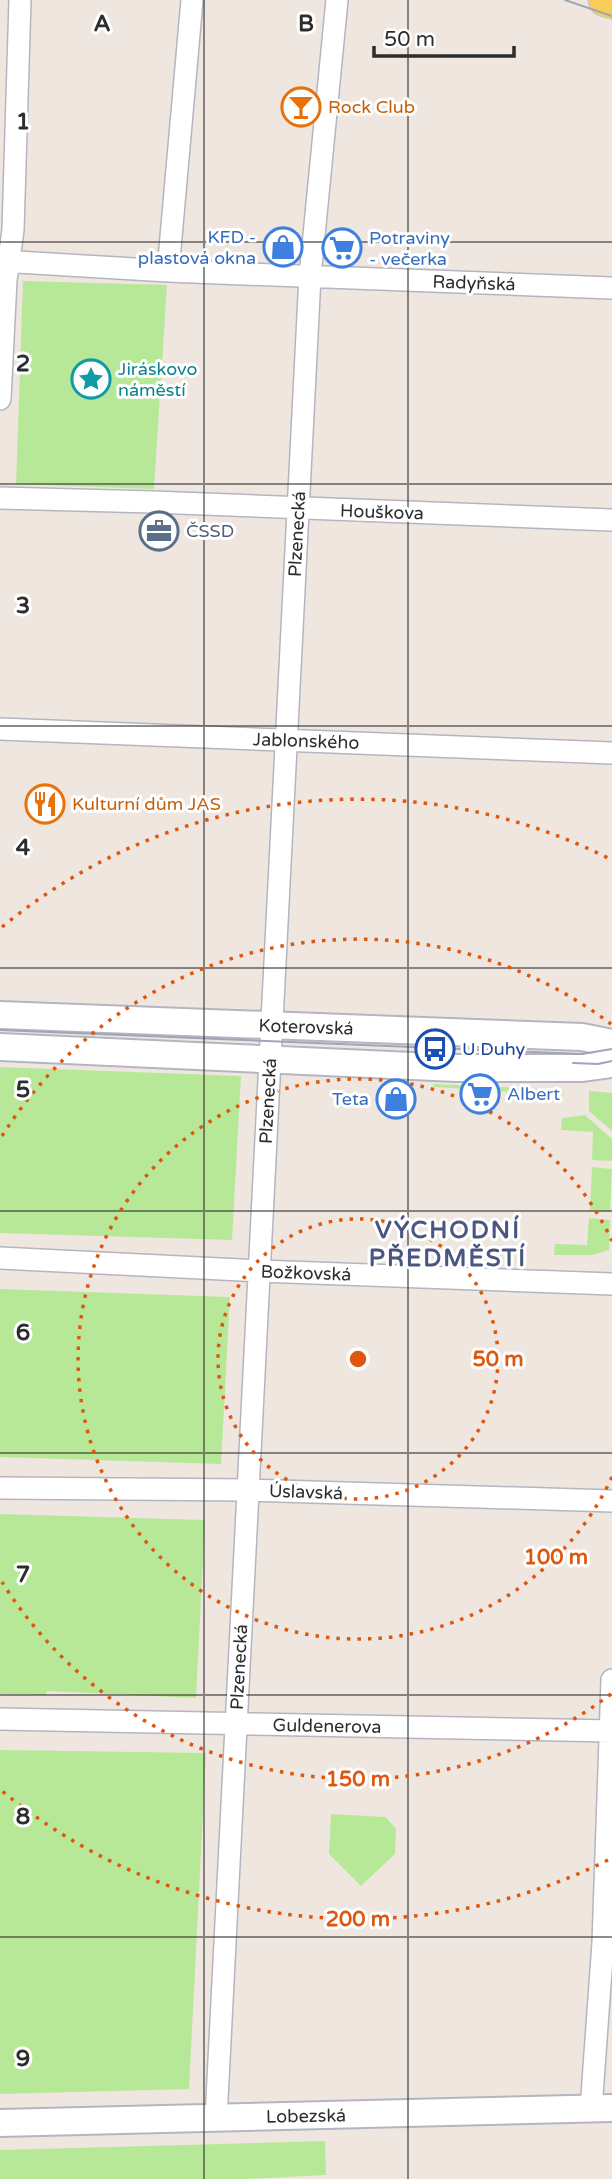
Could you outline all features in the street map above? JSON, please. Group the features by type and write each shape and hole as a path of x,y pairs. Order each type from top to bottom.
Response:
{"main road":[{"path":"605,0 612,2"}],"street":[{"path":"0,400 4,261 13,230 20,0"},
{"path":"4,261 168,271 192,0"},
{"name":"Plzenecká","path":"216,2119 310,276 337,0"},
{"name":"Radyňská","path":"168,271 612,288"},
{"name":"Houškova","path":"0,498 612,520"},
{"name":"Jablonského","path":"0,729 612,753"},
{"name":"Koterovská","path":"0,1015 582,1037 612,1042"},
{"name":"Koterovská","path":"0,1047 456,1068 581,1068 612,1064"},
{"name":"Božkovská","path":"0,1258 260,1272 612,1284"},
{"name":"Úslavská","path":"0,1488 248,1490 612,1502"},
{"path":"602,2108 600,1999 612,1680"},
{"name":"Guldenerova","path":"0,1719 611,1731"},
{"name":"Lobezská","path":"0,2123 602,2108"}],"green space":[{"path":"23,281 167,285 154,489 16,484"},
{"path":"0,1067 241,1076 232,1240 0,1233"},
{"path":"434,1084 564,1090 563,1095 434,1087"},
{"path":"589,1091 612,1093 612,1131 589,1111"},
{"path":"585,1115 612,1139 612,1161 592,1160 593,1132 561,1130 562,1118"},
{"path":"592,1167 612,1169 610,1212 590,1210"},
{"path":"589,1218 610,1220 609,1250 592,1255 554,1255 555,1244 587,1245"},
{"path":"0,1289 230,1297 221,1464 0,1457"},
{"path":"0,1514 205,1520 196,1698 47,1691 46,1695 0,1694"},
{"path":"0,1750 206,1753 189,2089 0,2094"},
{"path":"331,1814 386,1817 396,1829 395,1854 361,1886 329,1854"},
{"path":"325,2141 326,2175 248,2179 0,2179 0,2150"}],"tram line":[{"path":"565,0 612,16"},
{"path":"0,1030 582,1054 612,1049"},
{"path":"573,1063 598,1064 612,1061"}],"place":[{"name":"Rock Club","path":"301,107"},
{"name":"KFD - plastová okna","path":"283,247"},
{"name":"Potraviny - večerka","path":"342,248"},
{"name":"Jiráskovo náměstí","path":"91,379"},
{"name":"ČSSD","path":"159,531"},
{"name":"Kulturní dům JAS","path":"45,804"},
{"name":"U Duhy","path":"435,1049"},
{"name":"Albert","path":"480,1094"},
{"name":"Teta","path":"396,1099"}],"district":[{"name":"VÝCHODNÍ PŘEDMĚSTÍ","path":"448,1244"}]}
